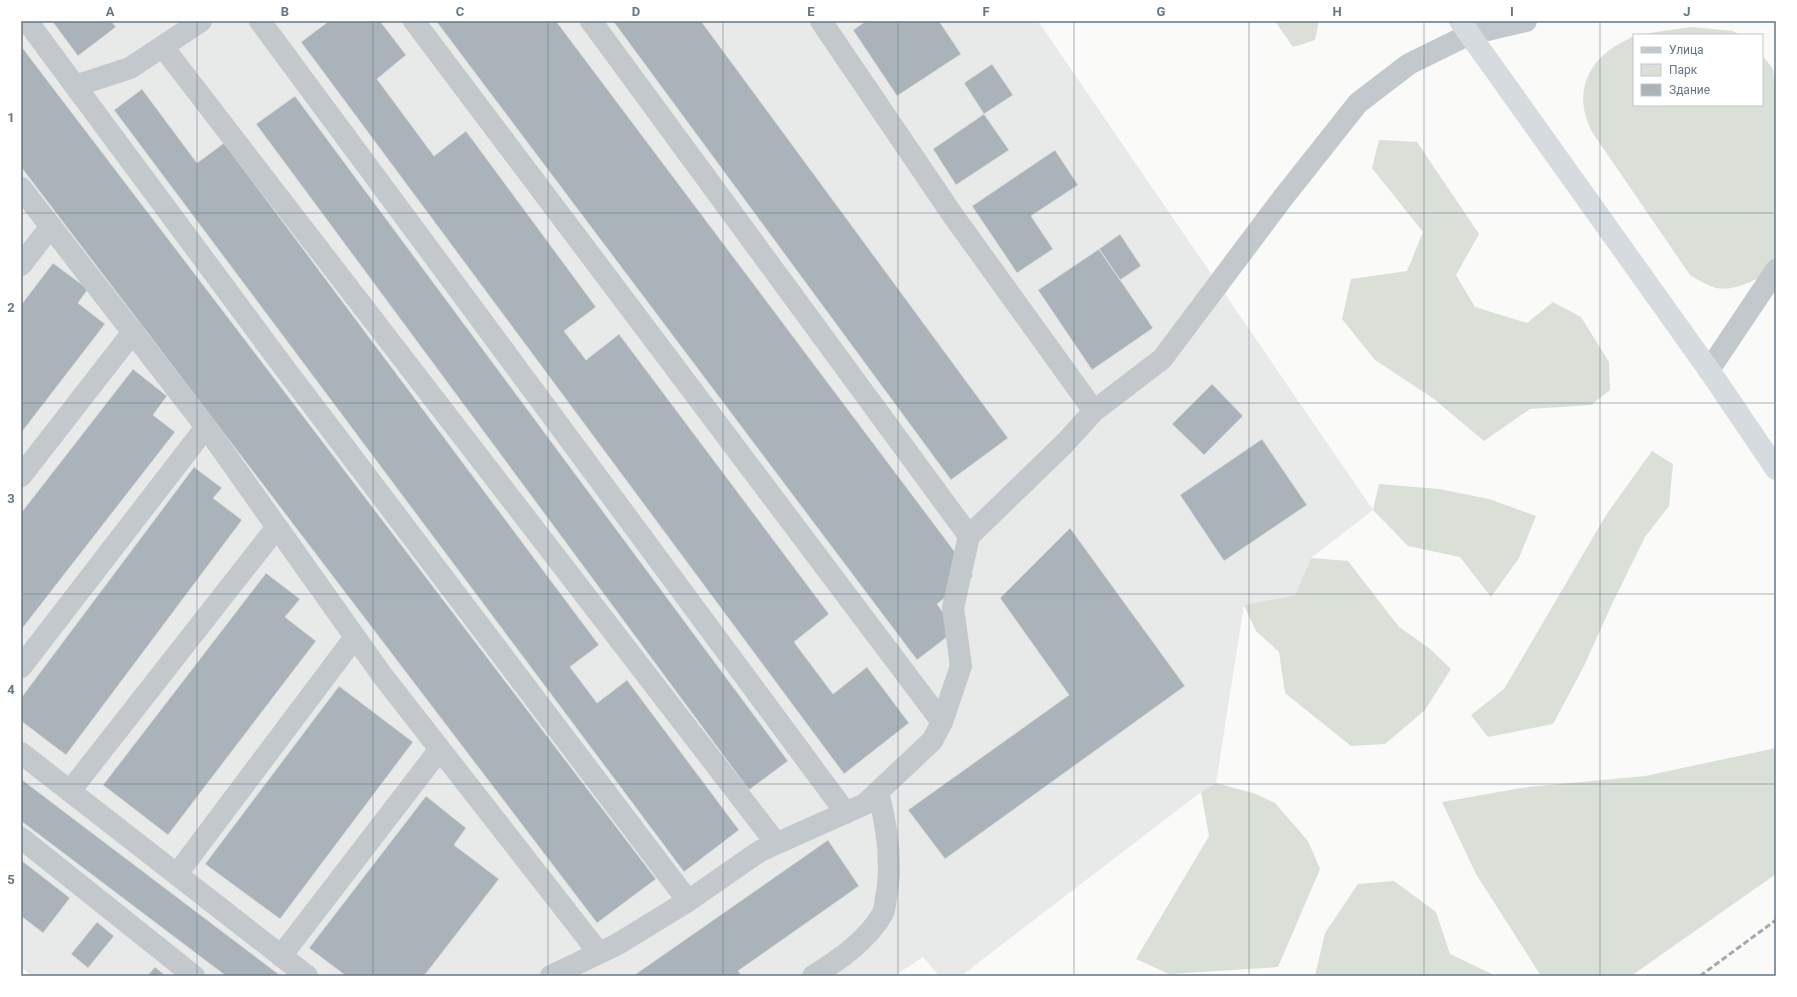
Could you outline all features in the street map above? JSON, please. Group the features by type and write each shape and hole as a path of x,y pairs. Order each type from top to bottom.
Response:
{"highway":[{"path":"1465,28 1709,370 1776,469"}],"street":[{"path":"27,21 285,368 688,900"},
{"path":"75,86 130,68 201,21"},
{"path":"260,21 846,813"},
{"path":"414,21 942,722"},
{"path":"591,21 968,536"},
{"path":"821,21 952,214 1094,411"},
{"path":"551,976 616,945 688,900 760,851 865,804 932,741 942,722 961,666 953,608 968,536 1066,442 1094,411 1162,358 1282,199 1358,103 1409,64 1465,28 1526,21"},
{"path":"163,47 776,843"},
{"path":"21,188 206,427 382,675 599,953"},
{"path":"21,266 51,226"},
{"path":"1709,370 1776,270"},
{"path":"21,476 133,332"},
{"path":"21,667 206,427"},
{"path":"70,790 276,527"},
{"path":"177,874 355,637"},
{"path":"281,956 440,749"},
{"path":"21,753 307,976"},
{"path":"814,976 837,961 866,936 883,912 890,880 885,822 878,792"},
{"path":"21,838 194,976"}],"shaded area":[{"path":"21,21 1038,21 1373,510 1311,558 1295,595 1244,605 1216,783 1201,792 961,976 939,976 923,957 895,976 32,976 21,967"}],"green space":[{"path":"1275,21 1319,21 1315,40 1293,47"},
{"path":"1691,27 1733,31 1738,34 1643,34"},
{"path":"1633,37 1633,106 1763,106 1763,56 1773,69 1776,93 1776,269 1762,277 1737,287 1720,289 1704,283 1690,275 1592,132 1587,121 1583,99 1587,79 1598,60 1617,45"},
{"path":"1379,140 1417,142 1479,234 1456,275 1475,307 1527,323 1553,302 1581,317 1609,362 1610,390 1591,405 1530,409 1484,441 1434,399 1375,360 1342,319 1351,279 1407,271 1423,232 1372,168"},
{"path":"1652,451 1673,464 1669,506 1645,537 1583,668 1553,724 1488,737 1471,715 1504,689 1606,515"},
{"path":"1379,484 1439,489 1489,499 1536,516 1519,558 1491,597 1460,557 1408,546 1373,510"},
{"path":"1311,558 1348,561 1399,627 1429,648 1451,669 1425,710 1385,744 1351,746 1285,693 1279,652 1256,631 1244,605 1295,595"},
{"path":"1776,748 1776,874 1631,976 1541,976 1476,874 1442,802 1528,787 1645,776"},
{"path":"1216,783 1256,794 1275,803 1308,841 1320,869 1278,967 1169,974 1136,959 1209,836 1201,792"},
{"path":"1394,881 1436,912 1450,954 1496,976 1315,976 1325,933 1358,884"}],"building":[{"path":"52,21 111,21 116,27 78,56"},
{"path":"329,21 380,21 406,55 377,79 434,156 466,131 596,307 564,331 586,360 619,334 829,614 794,642 833,694 867,667 909,723 844,774 301,42"},
{"path":"436,21 556,21 973,576 937,604 956,630 917,660"},
{"path":"613,21 701,21 1008,438 951,480"},
{"path":"866,21 939,21 961,54 897,96 853,30"},
{"path":"21,46 656,879 597,923 21,167"},
{"path":"992,64 1013,95 984,114 964,83"},
{"path":"142,89 197,163 224,143 599,645 570,667 597,703 627,680 739,830 684,872 114,110"},
{"path":"295,96 788,761 749,790 256,124"},
{"path":"984,114 1009,150 956,185 933,149"},
{"path":"1055,150 1078,185 1031,216 1053,249 1017,273 972,206"},
{"path":"1120,234 1141,266 1120,280 1099,249"},
{"path":"1099,249 1153,328 1092,370 1038,290"},
{"path":"53,263 88,289 78,303 105,324 21,433 21,305"},
{"path":"133,369 167,396 153,415 175,432 21,630 21,513"},
{"path":"1212,384 1243,416 1204,455 1172,424"},
{"path":"1262,439 1307,505 1224,561 1180,495"},
{"path":"194,467 222,488 213,498 242,520 66,755 21,721 21,698"},
{"path":"1070,528 1185,686 945,859 908,810 1069,695 1000,598"},
{"path":"266,573 300,599 285,617 316,641 168,835 103,785"},
{"path":"339,686 413,742 280,919 205,864"},
{"path":"21,779 281,976 226,976 21,821"},
{"path":"426,796 466,828 454,845 499,879 424,976 346,976 309,948"},
{"path":"828,840 859,886 738,971 742,976 633,976"},
{"path":"21,860 70,898 43,933 21,916"},
{"path":"97,922 114,936 88,968 71,954"},
{"path":"155,967 166,976 147,976"}],"railway":[{"path":"1700,976 1776,920"}]}
